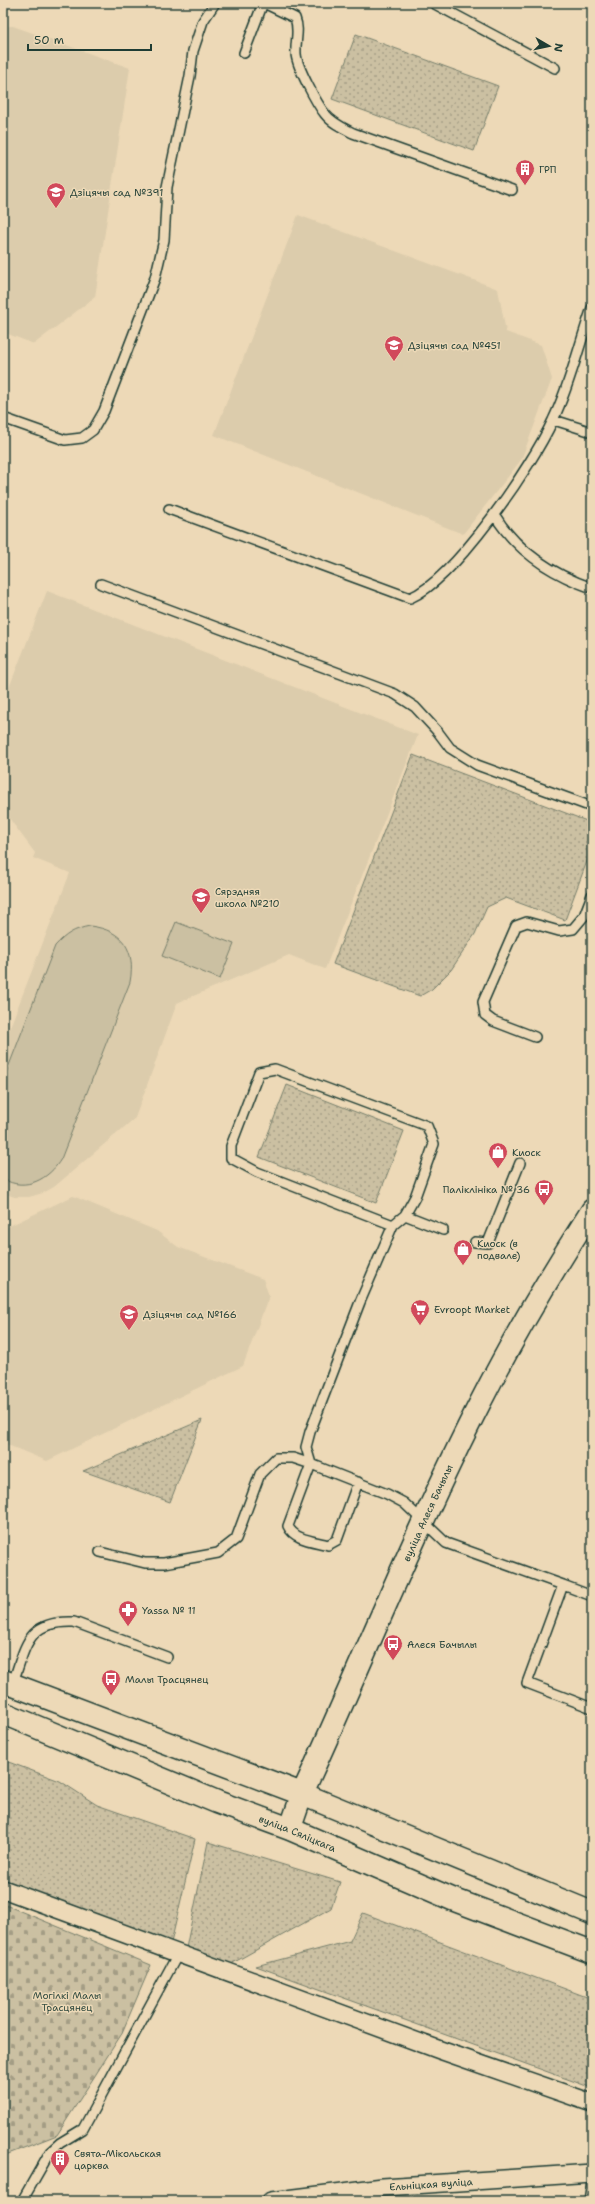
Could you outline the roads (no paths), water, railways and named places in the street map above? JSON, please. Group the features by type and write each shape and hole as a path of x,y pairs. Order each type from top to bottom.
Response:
{"main road":[{"path":"8,1683 302,1794 592,1913"},
{"name":"вуліца Сяліцкага","path":"3,1713 217,1802 290,1829 452,1899 592,1952"}],"street":[{"name":"вуліца Алеся Бачылы","path":"290,1829 302,1794 423,1523 480,1404 524,1321 592,1210"},
{"path":"3,1889 179,1952 432,2048 592,2103"},
{"name":"Ельніцкая вуліца","path":"271,2201 383,2187 592,2173"}],"lane":[{"path":"3,418 64,440 82,438 92,430 104,411 155,278 164,240 166,187 190,76 193,51 203,21 215,3"},
{"path":"244,54 264,3 295,18 299,27 296,54 300,70 325,114 338,125 353,134 512,190"},
{"path":"433,3 555,68"},
{"path":"169,509 410,598 421,593 447,570 494,514 528,465 554,420 592,308"},
{"path":"554,420 592,432"},
{"path":"494,514 506,533 539,562 558,573 592,588"},
{"path":"101,584 395,694 415,707 438,732 450,748 477,765 592,807"},
{"path":"535,1037 492,1021 485,1015 483,1002 516,926 527,922 559,931 573,929 584,916 592,895"},
{"path":"358,1482 336,1540 328,1545 297,1536 291,1532 288,1526 312,1464 306,1448 310,1432 360,1302 393,1225 405,1215 415,1197 434,1144 427,1126 275,1069 259,1072 230,1146 231,1158 257,1172 393,1225"},
{"path":"475,1242 488,1243 520,1163"},
{"path":"405,1215 443,1230"},
{"path":"100,1552 145,1563 164,1563 218,1553 236,1539 260,1474 276,1458 293,1458 358,1482 404,1503 423,1523 446,1543 592,1596"},
{"path":"563,1585 526,1682 592,1708"},
{"path":"8,1683 36,1630 46,1624 74,1622 167,1657"},
{"path":"22,2201 50,2152 60,2143 83,2129 179,1952"},
{"path":"589,2201 592,2181"}],"place":[{"name":"ГРП","path":"525,186"},
{"name":"Дзіцячы сад №391","path":"56,209"},
{"name":"Дзіцячы сад №451","path":"394,362"},
{"name":"Сярэдняя школа №210","path":"201,914"},
{"name":"Киоск","path":"498,1169"},
{"name":"Паліклініка № 36","path":"544,1206"},
{"name":"Киоск (в подвале)","path":"463,1266"},
{"name":"Evroopt Market","path":"420,1326"},
{"name":"Дзіцячы сад №166","path":"129,1331"},
{"name":"Yassa № 11","path":"128,1627"},
{"name":"Алеся Бачылы","path":"393,1661"},
{"name":"Малы Трасцянец","path":"111,1696"},
{"name":"Свята-Мікольская царква","path":"60,2176"}],"park label":[{"name":"Могілкі Малы Трасцянец","path":"67,2000"}]}
